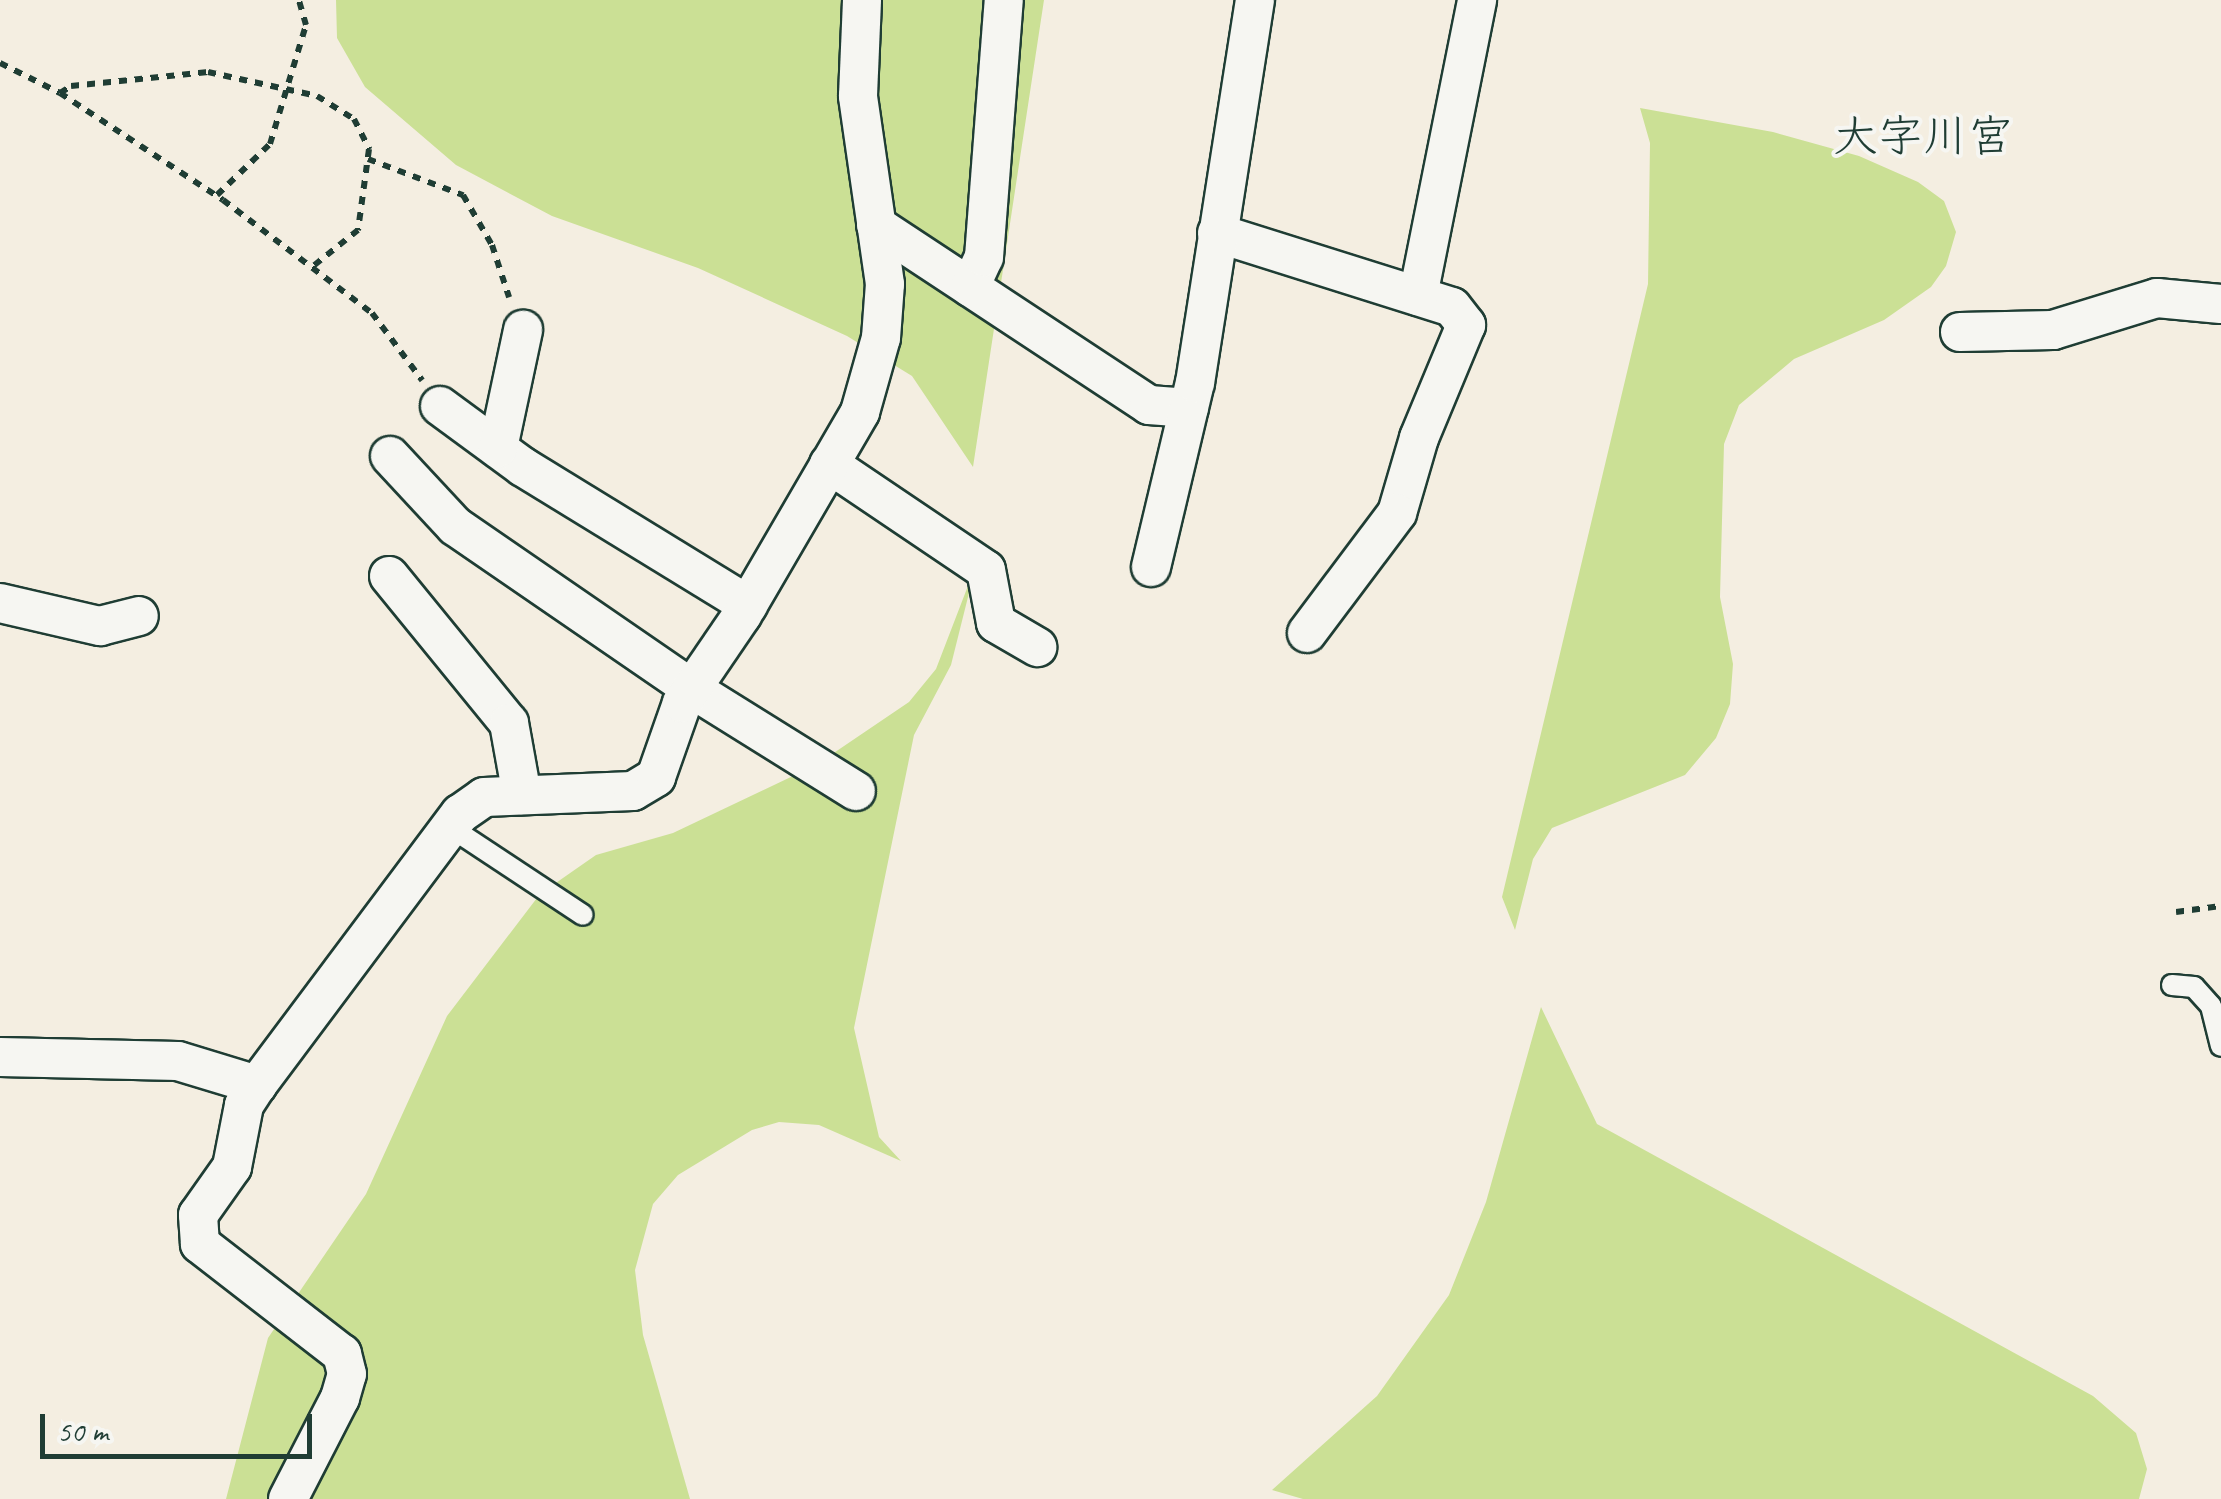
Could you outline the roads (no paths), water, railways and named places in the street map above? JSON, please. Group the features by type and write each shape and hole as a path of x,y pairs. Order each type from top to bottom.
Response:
{"street":[{"path":"288,1499 347,1374 342,1354 200,1244 198,1215 232,1166 244,1104 450,826 484,797 633,791 656,776 692,689 748,605 860,412 880,338 885,284 858,96 862,0"},
{"path":"970,287 984,257 1004,0"},
{"path":"1151,567 1189,408 1255,0"},
{"path":"1418,296 1477,0"},
{"path":"876,225 1150,404 1189,408"},
{"path":"1217,233 1452,307 1466,325 1397,513 1307,633"},
{"path":"1960,332 2053,330 2157,298 2221,304"},
{"path":"498,448 523,330"},
{"path":"440,406 498,448 748,605"},
{"path":"390,456 454,526 692,689 856,791"},
{"path":"829,464 986,570 996,623 1037,646"},
{"path":"390,576 510,723 522,795"},
{"path":"0,603 100,626 139,616"},
{"path":"0,1057 178,1062 257,1085"}],"lane":[{"path":"450,826 583,915"},
{"path":"2172,985 2194,987 2212,1006 2221,1046"}],"district":[{"name":"大字川宮","path":"1923,137"}]}
